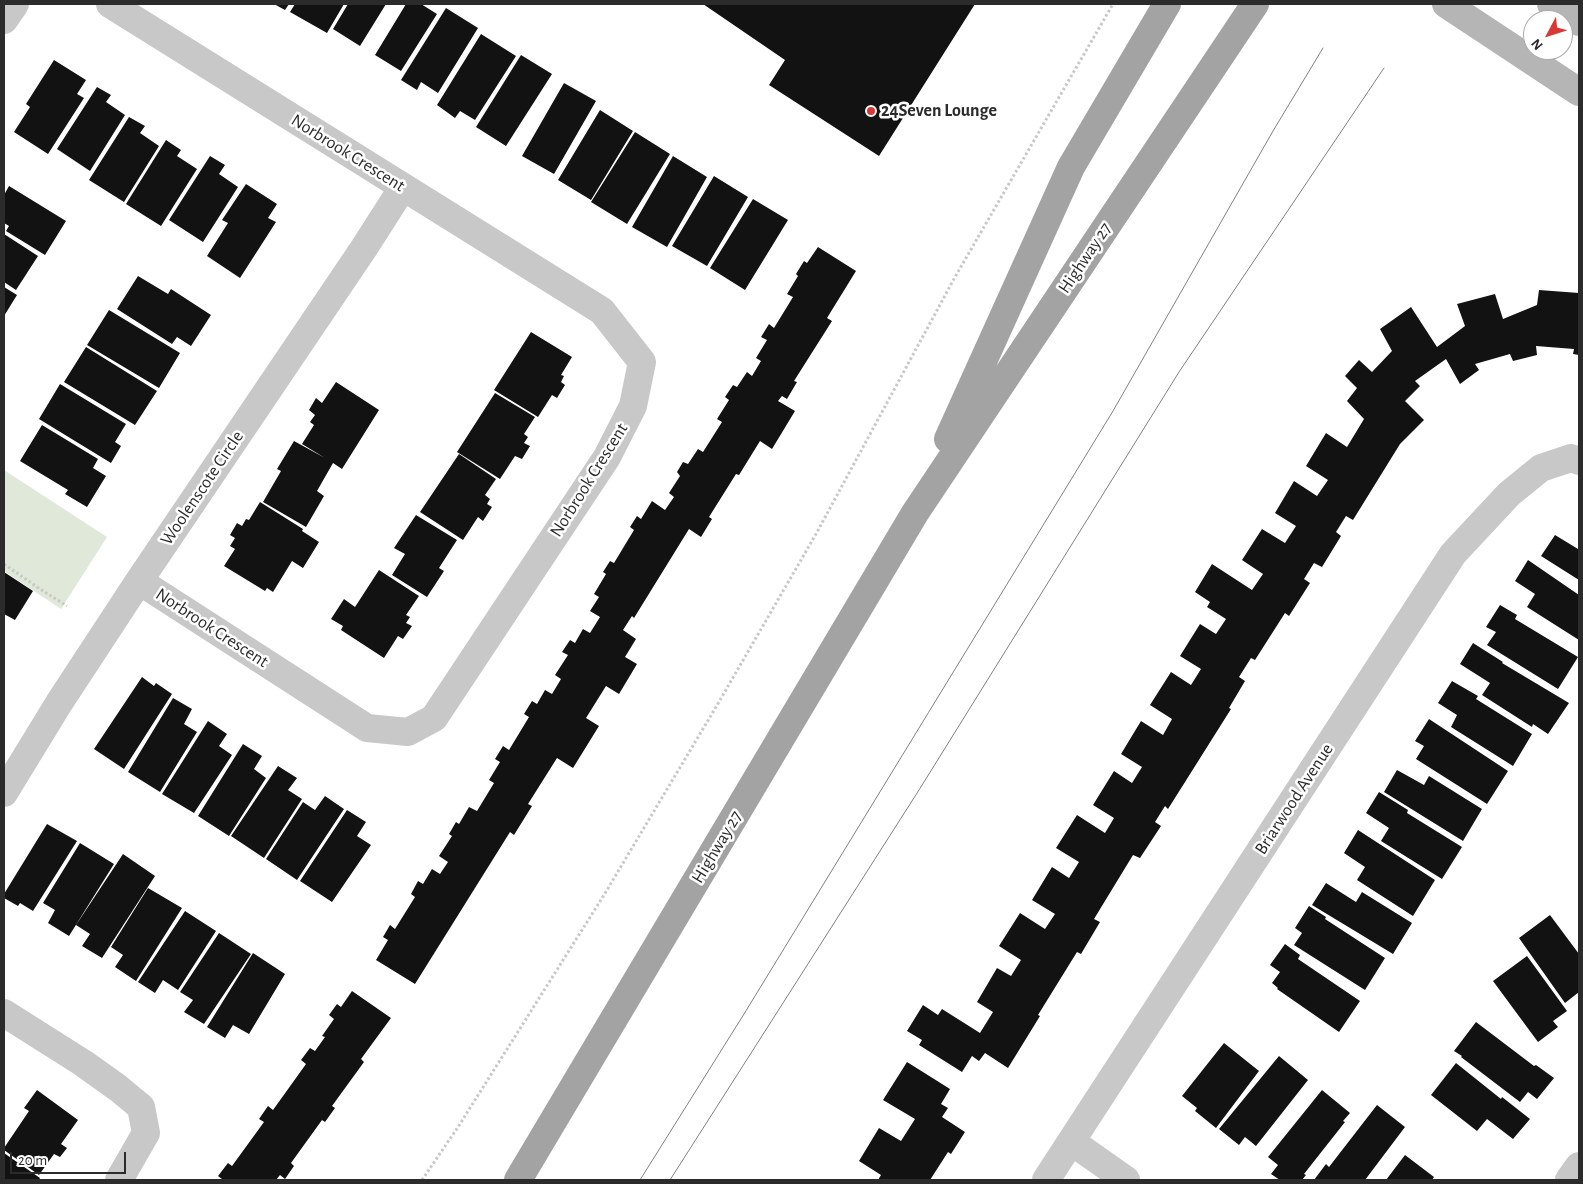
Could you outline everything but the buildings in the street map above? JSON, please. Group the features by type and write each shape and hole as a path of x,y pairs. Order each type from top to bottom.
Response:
{"main road":[{"name":"Highway 27","path":"915,513 1070,167 1167,4"},
{"name":"Highway 27","path":"518,1180 915,513 1255,4"}],"street":[{"path":"4,20 16,4"},
{"name":"Norbrook Crescent","path":"110,4 602,311 642,362 633,406 607,457 434,718 408,732 367,728 139,581"},
{"path":"1446,4 1579,92"},
{"path":"1551,4 1579,22"},
{"name":"Woolenscote Circle","path":"4,792 59,703 139,581 364,248 403,187"},
{"name":"Briarwood Avenue","path":"1046,1180 1453,554 1509,494 1541,468 1571,458 1579,461"},
{"path":"4,1013 83,1063 141,1107 146,1132 120,1180"},
{"path":"1072,1142 1126,1180"},
{"path":"1569,1180 1579,1166"}],"path":[{"path":"422,1180 458,1127 604,895 716,708 816,534 955,277 1114,4"},
{"path":"4,564 66,606"}],"green space":[{"path":"4,470 107,537 61,609 4,571"}],"tram line":[{"path":"640,1180 744,1014 1113,411 1273,131 1323,48"},
{"path":"670,1180 919,790 1179,372 1384,68"}],"place":[{"name":"24Seven Lounge","path":"871,111"}]}
